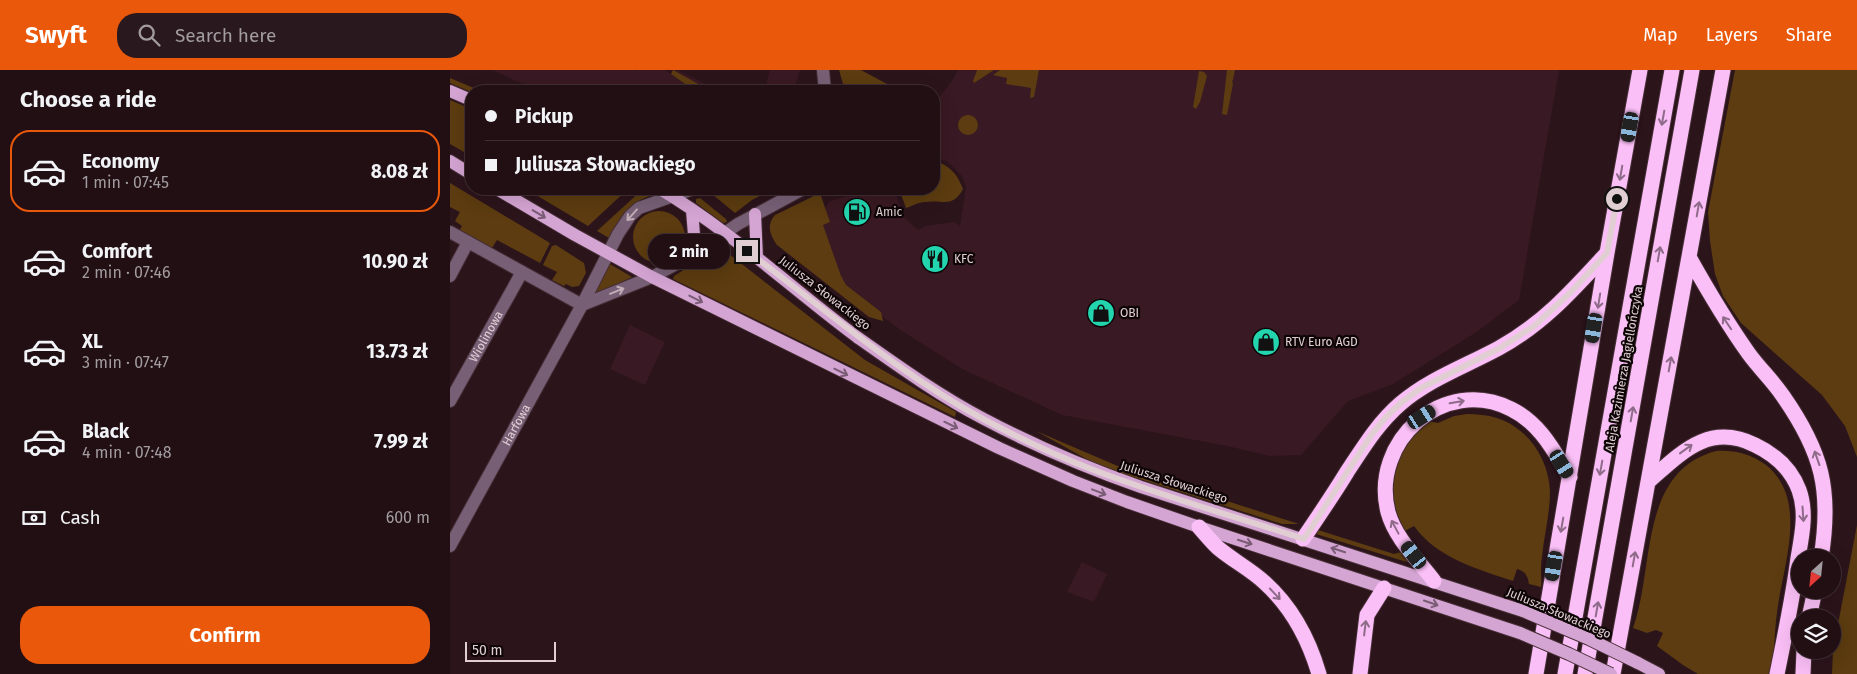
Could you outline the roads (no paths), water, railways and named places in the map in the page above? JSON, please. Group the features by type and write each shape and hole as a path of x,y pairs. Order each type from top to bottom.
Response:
{"highway":[{"path":"1536,674 1640,70"},
{"name":"Aleja Kazimierza Jagiellończyka","path":"1565,674 1672,70"},
{"name":"Aleja Kazimierza Jagiellończyka","path":"1585,674 1692,70"},
{"path":"1612,674 1723,70"},
{"path":"1304,539 1372,434 1386,417 1421,388 1500,348 1534,326 1564,300 1607,253"},
{"path":"1689,257 1725,320 1782,395 1812,444 1819,460 1826,507 1822,549"},
{"path":"1434,581 1395,529 1388,513 1386,498 1386,480 1394,450 1408,429 1422,417 1452,402 1476,400 1503,405 1524,416 1540,431 1570,477"},
{"path":"1648,481 1694,443 1711,438 1728,437 1747,441 1764,449 1779,460 1790,474 1799,489 1803,508 1803,524 1795,580 1777,674"},
{"path":"1199,527 1217,547 1264,582 1281,601 1310,648 1319,674"},
{"path":"1360,674 1367,615 1384,588"},
{"path":"1803,674 1804,659"}],"main road":[{"path":"450,91 465,97"},
{"path":"450,161 465,170"},
{"path":"507,195 652,277 999,448 1073,481 1199,527 1520,634 1612,674"},
{"path":"672,196 692,210 693,255"},
{"name":"Juliusza Słowackiego","path":"692,210 857,336 937,392 983,419 1030,442 1090,469 1523,611 1589,639 1659,674"},
{"path":"755,214 757,258"}],"street":[{"path":"608,253 630,216 639,208 675,195"},
{"path":"450,232 582,305 652,277 693,255 755,214 792,195"},
{"path":"450,276 468,242"},
{"name":"Harfowa","path":"450,546 582,305 608,253"},
{"name":"Wiolinowa","path":"450,401 522,272"}],"place":[{"name":"Amic","path":"857,212"},
{"name":"KFC","path":"935,259"},
{"name":"OBI","path":"1101,313"},
{"name":"RTV Euro AGD","path":"1266,342"}]}
